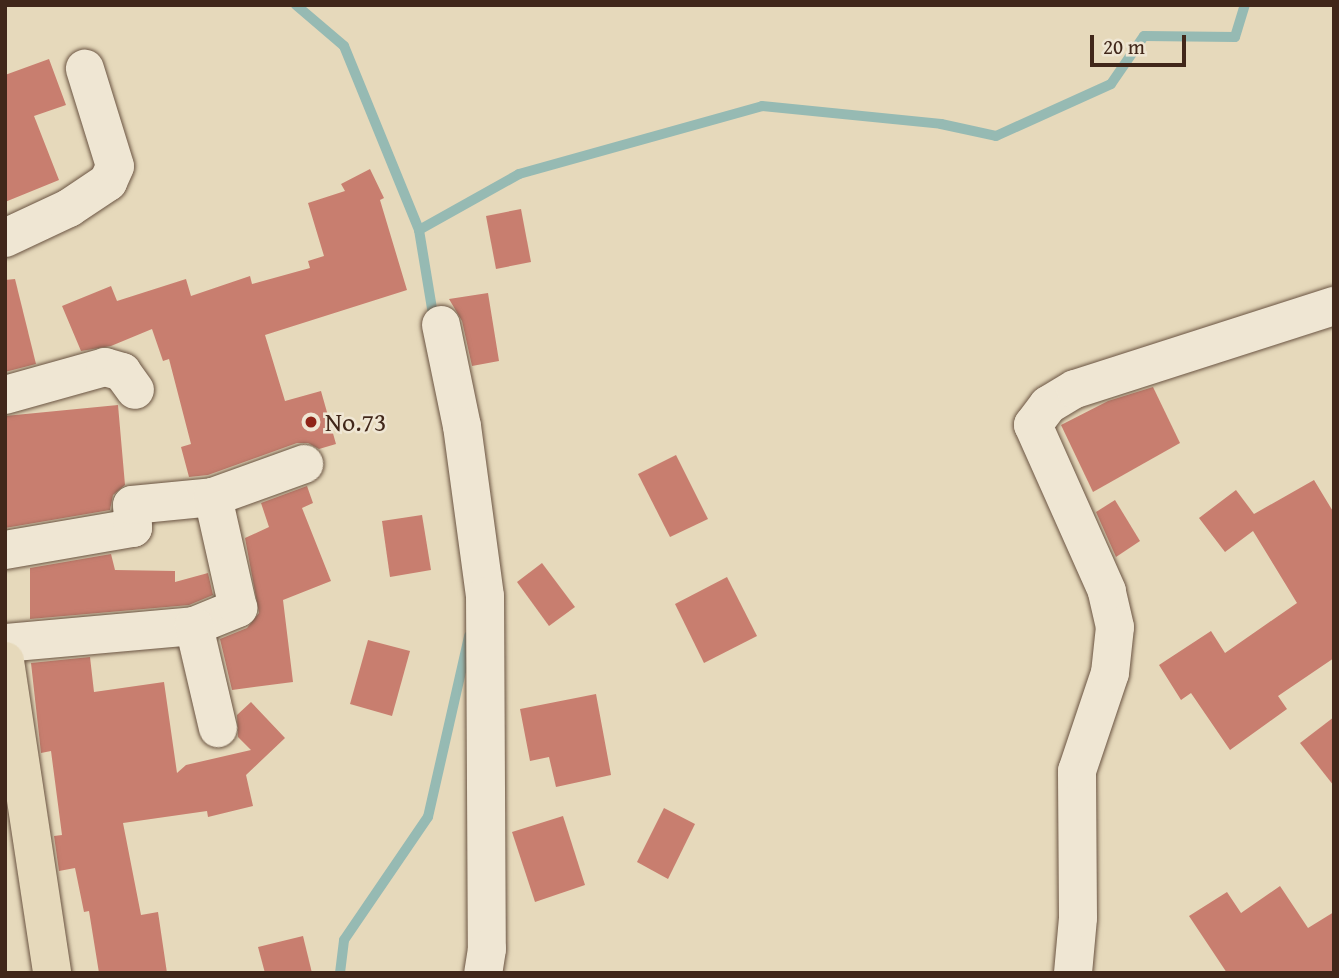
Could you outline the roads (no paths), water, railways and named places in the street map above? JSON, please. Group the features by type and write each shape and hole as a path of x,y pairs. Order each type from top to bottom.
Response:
{"main road":[{"path":"5,661 14,784 52,973"}],"street":[{"path":"5,238 69,208 108,182 115,166 85,69"},
{"path":"1073,973 1079,918 1077,771 1110,673 1115,627 1107,591 1033,425 1048,405 1075,389 1334,306"},
{"path":"442,325 464,439 485,596 487,949 483,973"},
{"path":"5,395 104,367 122,372 135,390"},
{"path":"5,550 133,528 132,505 213,497 304,464"},
{"path":"5,643 194,626 238,608 213,497"},
{"path":"194,626 218,728"}],"waterway":[{"path":"296,5 344,46 419,230 434,321"},
{"path":"419,230 519,174 762,106 941,124 996,136 1111,84 1144,36 1235,37 1245,5"},
{"path":"340,973 344,940 428,817 469,636"}],"place":[{"name":"No.73","path":"311,422"}]}
